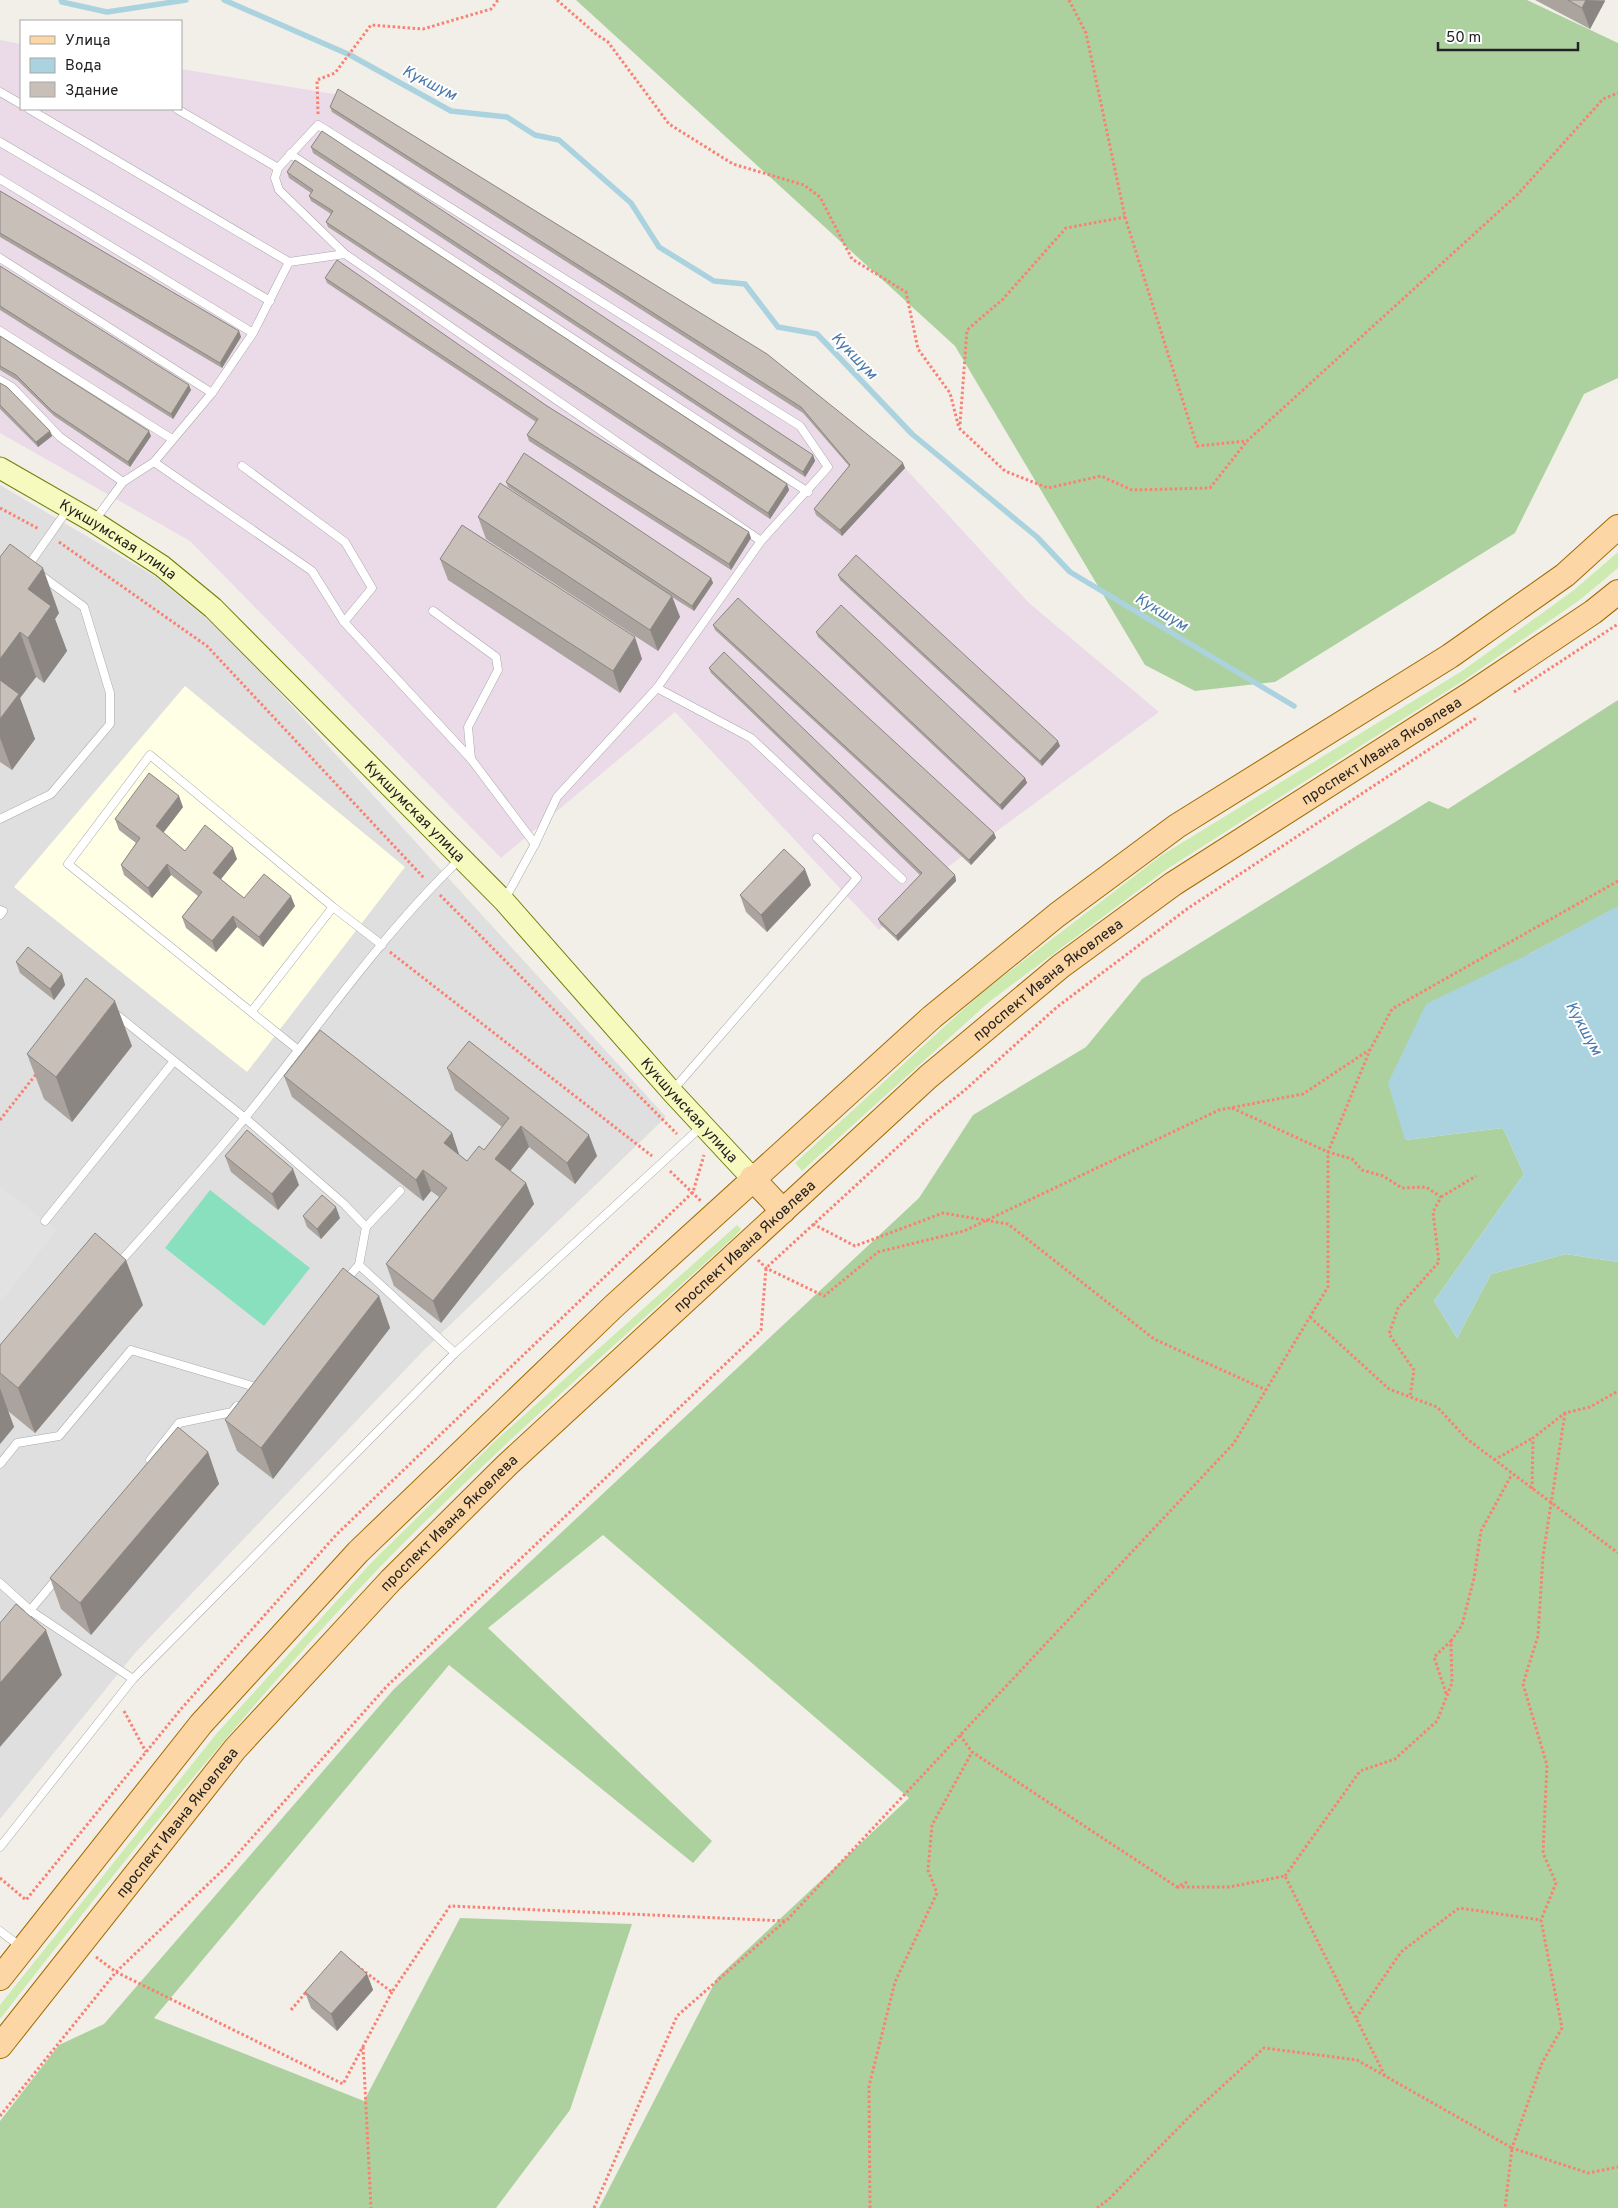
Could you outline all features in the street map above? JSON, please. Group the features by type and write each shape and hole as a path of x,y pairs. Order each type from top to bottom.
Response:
{"main road":[{"path":"0,1978 201,1724 358,1552 614,1306 752,1178 932,1017 1057,915 1177,826 1450,656 1565,575 1618,527"},
{"name":"проспект Ивана Яковлева","path":"0,2046 235,1749 391,1580 507,1465 928,1077 1061,966 1173,884 1472,693 1593,612 1618,592"},
{"name":"Кукшумская улица","path":"752,1178 783,1211"}],"street":[{"name":"Кукшумская улица","path":"0,468 94,522 162,566 213,608 504,901 672,1092 752,1178"}],"lane":[{"path":"0,92 20,103"},
{"path":"31,110 289,262 346,254"},
{"path":"179,110 278,168"},
{"path":"504,901 535,844 557,797 657,688 761,541 808,492 828,467 800,426 318,125 278,168 275,178 279,190 346,254 761,541"},
{"path":"0,142 270,301"},
{"path":"290,154 808,492"},
{"path":"0,179 253,333"},
{"path":"0,258 212,393"},
{"path":"94,522 123,482 154,462 212,393 253,333 289,262"},
{"path":"0,331 172,439"},
{"path":"0,380 12,387 60,437 123,482"},
{"path":"154,462 312,571 344,622 471,759 535,844"},
{"path":"242,466 344,542 372,588 344,622"},
{"path":"0,819 51,794 110,724 110,693 84,607 27,565 69,508"},
{"path":"433,611 496,657 498,670 468,727 471,759"},
{"path":"657,688 751,738 902,879"},
{"path":"297,1049 68,864 150,754 382,946"},
{"path":"672,1092 857,878 817,838"},
{"path":"120,1262 245,1118 297,1049 382,946 432,888 462,857"},
{"path":"252,1011 333,907"},
{"path":"0,910 3,912 0,915"},
{"path":"117,1015 245,1118 344,1204 366,1227"},
{"path":"45,1221 174,1061"},
{"path":"0,1847 133,1680 455,1353 703,1125"},
{"path":"336,1292 359,1265 366,1227 400,1191"},
{"path":"359,1265 455,1353"},
{"path":"0,1464 17,1443 59,1436 131,1350 249,1393"},
{"path":"142,1470 179,1424 232,1412 261,1380"},
{"path":"18,1625 62,1572"},
{"path":"0,1583 31,1611 133,1680"},
{"path":"0,1931 23,1949"}],"path":[{"path":"318,125 317,80 335,73 371,25 423,29 491,9 498,0"},
{"path":"557,0 608,42 668,124 733,164 804,185 820,197 852,259 906,292 918,349 950,393 959,428 1005,471 1048,488 1101,476 1132,490 1210,488 1247,441 1518,194 1604,99 1618,93"},
{"path":"1069,0 1086,34 1125,217 1196,446 1247,441"},
{"path":"959,428 968,330 1003,299 1066,228 1125,217"},
{"path":"0,508 49,534 207,646 432,888 702,1158 693,1192"},
{"path":"1510,695 1618,624"},
{"path":"0,2116 116,1972 226,1867 387,1686 761,1330 766,1268 1058,1007 1187,909 1486,712"},
{"path":"594,2208 677,2016 786,1921 1234,1443 1328,1287 1328,1152 1370,1050 1392,1009 1618,881"},
{"path":"382,946 662,1164 703,1202"},
{"path":"766,1268 824,1296 878,1252 964,1231 1219,1110 1303,1094 1370,1050"},
{"path":"0,1120 39,1070"},
{"path":"1232,1107 1328,1152 1352,1160 1362,1170 1383,1176 1402,1188 1426,1187 1441,1197"},
{"path":"1410,1397 1414,1370 1389,1334 1398,1308 1439,1262 1433,1212 1441,1197 1476,1176"},
{"path":"813,1224 855,1246 943,1213 1008,1224 1154,1339 1266,1390"},
{"path":"1310,1318 1389,1389 1437,1407 1467,1439 1618,1554"},
{"path":"1494,1460 1533,1438 1565,1413 1590,1408 1618,1391"},
{"path":"1505,2208 1512,2148 1542,2063 1562,2028 1541,1920 1556,1884 1543,1853 1547,1765 1523,1684 1538,1636 1543,1556 1565,1413"},
{"path":"1532,1489 1533,1438"},
{"path":"1447,1696 1434,1657 1451,1641 1462,1625 1474,1578 1481,1530 1512,1474"},
{"path":"960,1735 972,1752 1178,1887 1229,1887 1285,1876 1360,1771 1395,1759 1437,1721 1452,1683 1451,1641"},
{"path":"118,1699 146,1752"},
{"path":"870,2208 869,2086 895,1982 937,1892 928,1870 932,1825 972,1752"},
{"path":"1285,1876 1386,2076"},
{"path":"1178,1887 1187,1882"},
{"path":"95,1956 116,1972 343,2084 392,1992 450,1906 786,1921"},
{"path":"1356,2018 1401,1952 1458,1908 1541,1920"},
{"path":"348,1958 392,1992"},
{"path":"291,2010 309,1988"},
{"path":"363,2046 371,2208"},
{"path":"1097,2208 1193,2113 1264,2048 1358,2060 1512,2148 1588,2173 1618,2167"}],"shaded area":[{"path":"0,40 20,44 20,110 182,110 182,69 340,95 769,360 905,468 1029,603 1159,712 945,869 879,930 675,712 501,858 190,541 0,433"},
{"path":"0,485 156,577 229,637 666,1117 423,1351 135,1653 0,1819"},
{"path":"185,686 405,867 247,1072 14,887"},
{"path":"0,1186 57,1230 0,1303"}],"green space":[{"path":"576,0 1527,0 1618,43 1618,378 1584,394 1515,533 1275,682 1195,691 1145,665 955,346"},
{"path":"1618,552 1618,568 1581,599 1466,679 1167,869 989,1002 802,1171 795,1163 980,994 1162,855 1462,671 1574,590"},
{"path":"1618,700 1618,907 1529,954 1405,1140 1503,1128 1524,1174 1434,1301 1457,1338 1491,1274 1566,1254 1618,1262 1618,2208 599,2208 717,1978 909,1798 603,1535 488,1628 712,1841 693,1863 449,1665 154,2018 364,2101 460,1918 632,1924 570,2110 496,2208 0,2208 0,2121 59,2045 104,2024 394,1689 919,1198 973,1115 1086,1047 1142,979 1429,801 1448,809"},
{"path":"210,1190 310,1268 264,1326 165,1248"},
{"path":"737,1225 741,1229 735,1236 554,1399 379,1568 231,1732 91,1903 0,2019 0,2005 217,1733 371,1563 495,1441"}],"water":[{"path":"1618,907 1618,1262 1566,1254 1491,1274 1457,1338 1434,1301 1524,1174 1503,1128 1405,1140 1388,1083 1426,1004 1529,954"}],"building":[{"path":"1568,0 1586,0 1582,8"},
{"path":"338,89 767,354 903,463 840,530 814,509 850,465 801,407 330,107"},
{"path":"322,131 813,455 803,472 311,147"},
{"path":"295,160 787,484 768,513 326,222 333,211 309,196 313,190 287,172"},
{"path":"0,191 239,331 220,363 0,233"},
{"path":"337,260 547,406 749,532 729,564 527,435 538,419 325,278"},
{"path":"0,266 189,385 171,414 0,306"},
{"path":"0,336 149,431 128,462 52,411 16,375 0,366"},
{"path":"0,383 7,387 50,431 36,442 0,405"},
{"path":"524,453 711,578 692,606 506,482"},
{"path":"500,483 672,596 650,630 478,517"},
{"path":"462,525 635,637 613,671 440,559"},
{"path":"10,544 43,568 28,589 51,606 28,638 20,632 0,659 0,557"},
{"path":"856,555 1058,741 1040,761 838,575"},
{"path":"738,598 994,833 969,860 713,625"},
{"path":"841,605 1025,778 1000,805 816,632"},
{"path":"724,652 955,875 896,936 878,919 922,873 709,668"},
{"path":"0,680 19,694 0,719"},
{"path":"149,773 179,796 156,826 185,851 205,825 233,848 213,873 244,898 264,874 291,896 259,937 233,916 212,941 182,917 202,892 167,864 148,888 121,865 140,838 115,819"},
{"path":"784,849 805,869 761,915 740,895"},
{"path":"28,947 62,974 50,989 16,962"},
{"path":"86,978 115,1001 56,1077 27,1054"},
{"path":"320,1030 452,1133 444,1143 467,1161 479,1146 484,1150 509,1118 447,1068 469,1041 589,1135 567,1163 521,1126 495,1159 526,1183 433,1301 386,1264 447,1188 423,1170 416,1180 284,1076"},
{"path":"247,1130 293,1169 272,1194 225,1156"},
{"path":"322,1195 336,1207 317,1229 303,1216"},
{"path":"95,1233 126,1260 18,1388 0,1373 0,1345"},
{"path":"343,1268 379,1296 261,1448 225,1420"},
{"path":"178,1427 208,1452 80,1603 50,1578"},
{"path":"16,1604 46,1630 0,1683 0,1623"},
{"path":"341,1951 367,1974 331,2014 305,1992"}],"waterway":[{"name":"Кукшум","path":"61,0 62,2 107,12 186,0"},
{"name":"Кукшум","path":"224,0 350,55 451,111 507,117 535,135 559,140 631,203 659,247 714,281 745,284 778,327 817,334 912,434 1037,537 1070,572 1294,706"}]}
